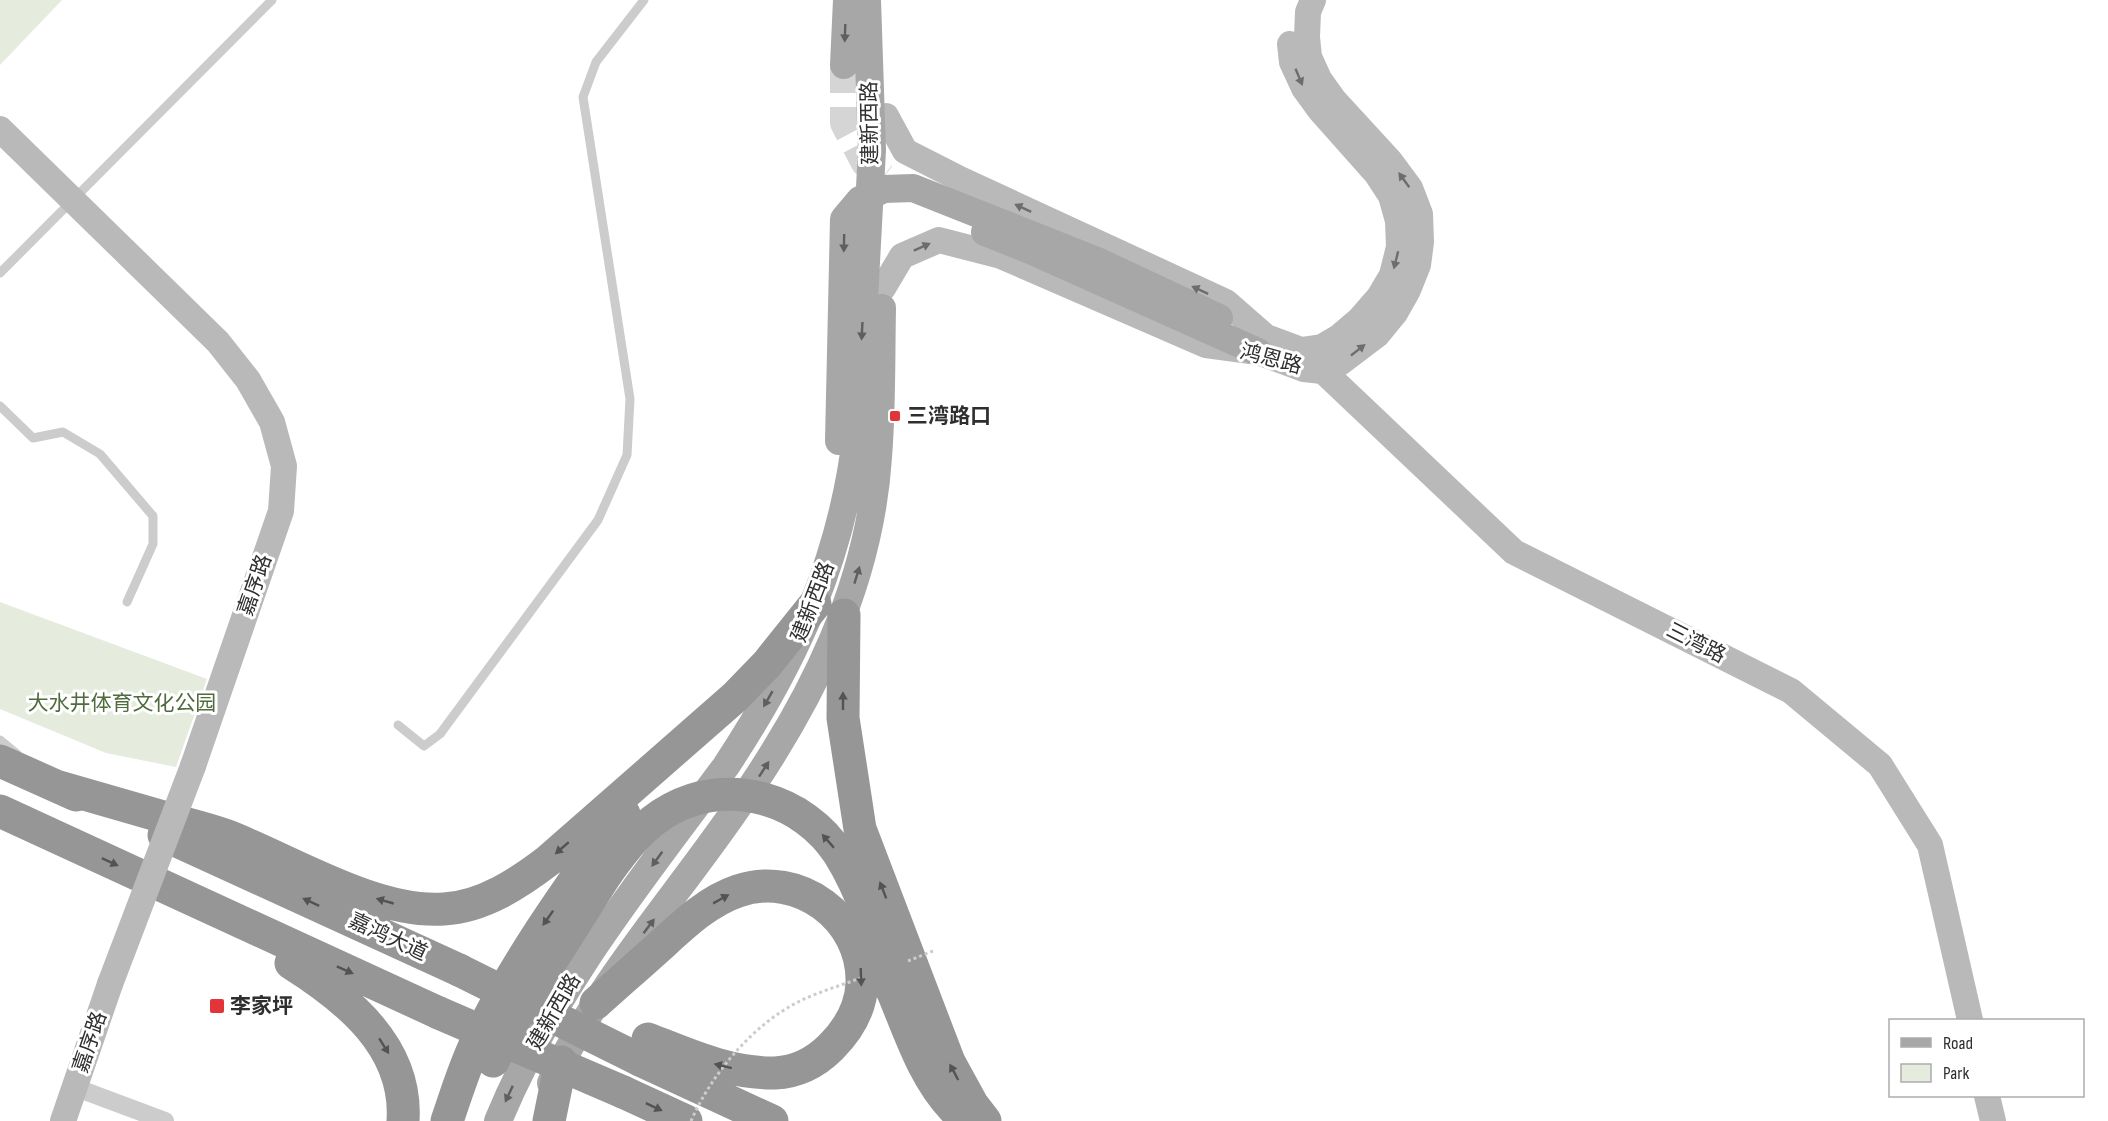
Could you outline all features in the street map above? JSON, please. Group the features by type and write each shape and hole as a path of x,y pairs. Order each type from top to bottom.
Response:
{"highway":[{"path":"447,1121 475,1046 516,967 613,826 767,664 829,610"},
{"path":"829,610 860,829 949,1062 972,1104 985,1121"},
{"path":"56,786 229,836 370,896 421,909 446,909 474,903 524,879 549,860 735,698"},
{"name":"嘉鸿大道","path":"0,761 459,970 532,1006 644,1049 772,1121"},
{"path":"469,1121 512,1023 607,873 629,843 646,826 670,809 693,799 738,794 760,797 781,804 801,816 821,833 839,854 870,918 887,976 920,1059 945,1100 966,1121"},
{"path":"11,822 67,842 439,1013 623,1107 686,1121"},
{"path":"596,1003 692,917 736,891 757,885 794,888 811,895 837,916 855,944 861,963 862,984 859,1003 851,1023 839,1039 825,1054 809,1064 792,1071 776,1073 736,1070 644,1049"},
{"path":"188,898 321,981 363,1018 377,1035 400,1081 404,1107 403,1121"},
{"path":"549,1121 561,1062"}],"main road":[{"path":"844,65 847,0"},
{"name":"建新西路","path":"535,1121 561,1062 596,1003 632,949 741,804 793,721 816,679 829,610 834,546 853,467 857,430 872,150 867,0"},
{"name":"建新西路","path":"498,1121 509,1093 532,1048 574,976 605,930 726,766 776,686 859,569 868,528 878,459 886,229 883,0"},
{"path":"834,546 844,219 860,200 884,189 913,189 1097,261 1219,318 1262,344"},
{"path":"919,205 1262,344"}],"street":[{"name":"鸿恩路","path":"883,288 902,256 939,240 1001,256 1206,345 1262,344 1301,350 1322,347 1339,337 1359,320 1379,297 1392,275 1399,247 1398,221 1391,196 1376,173 1320,110 1304,88 1292,62 1289,34 1295,0"},
{"name":"鸿恩路","path":"886,116 905,151 962,180 1226,302 1262,344 1304,369 1322,370 1340,363 1357,352 1377,335 1395,314 1418,265 1422,242 1420,214 1410,188 1390,161 1334,100 1319,79 1309,57 1308,12 1313,0"},
{"name":"嘉序路","path":"0,129 218,342 248,380 272,422 284,466 281,511 193,766 110,984 63,1121"},
{"name":"三湾路","path":"1301,350 1514,552 1791,691 1880,765 1930,844 1970,1019"},
{"path":"74,1087 165,1121"},
{"path":"1987,1097 1993,1121"}],"lane":[{"path":"0,273 272,0"},
{"path":"398,725 424,747 440,734 598,520 627,455 630,399 582,97 596,62 644,0"},
{"path":"0,406 33,438 63,432 100,453 153,516 153,544 127,602"},
{"path":"0,740 56,786"}],"path":[{"path":"691,1121 725,1064 743,1042 772,1019 801,1000 887,976 933,951"}],"green space":[{"path":"0,0 62,0 0,65"},
{"name":"大水井体育文化公园","path":"0,602 207,679 176,767 106,753 0,709"}],"tunnel":[{"path":"844,65 844,123 865,163 884,177"}],"place":[{"name":"三湾路口","path":"895,416"},
{"name":"李家坪","path":"217,1006"}]}
